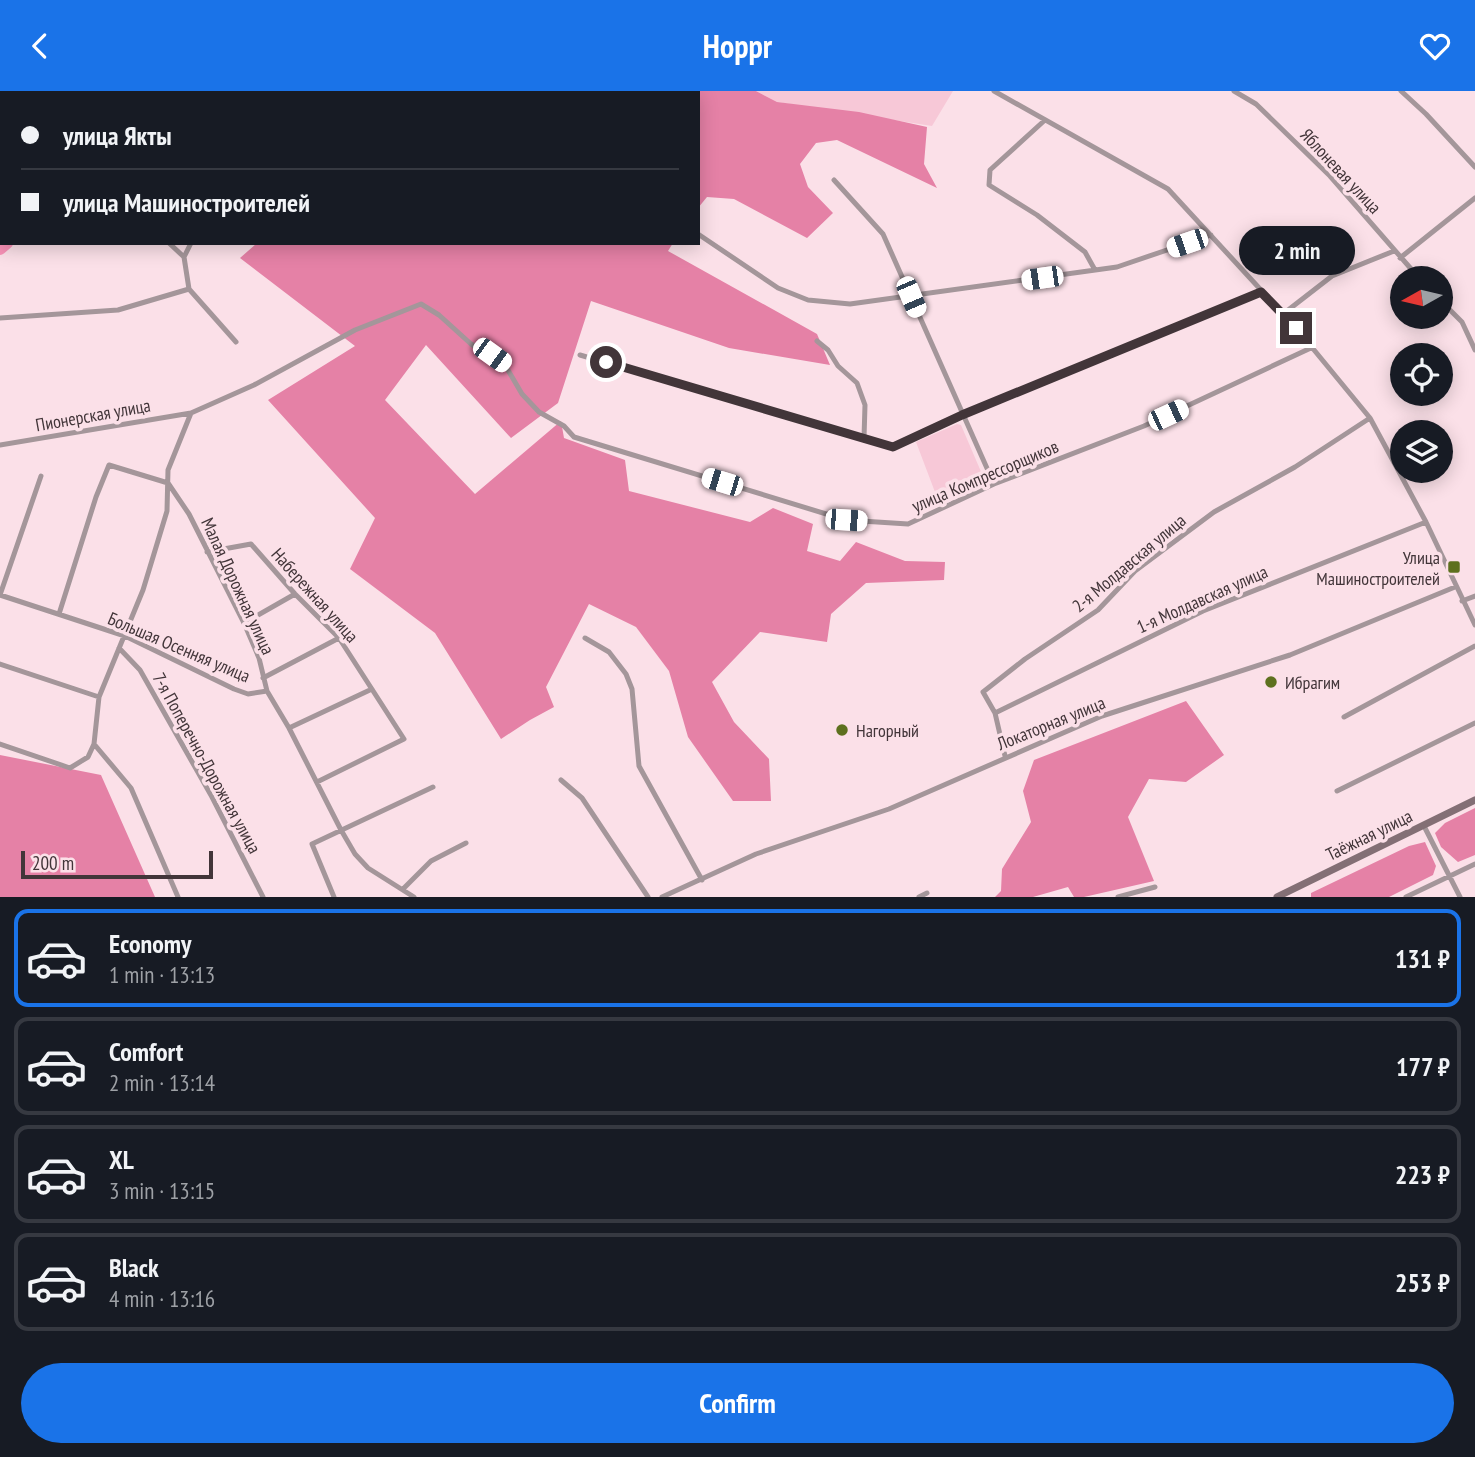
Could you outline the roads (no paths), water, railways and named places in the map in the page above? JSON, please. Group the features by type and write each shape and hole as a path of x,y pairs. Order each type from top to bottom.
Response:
{"street":[{"path":"994,91 1168,189 1313,347 1370,418 1426,522 1475,625"},
{"name":"Яблоневая улица","path":"1234,91 1256,104 1330,176 1408,266"},
{"path":"1401,91 1475,167"},
{"path":"1045,120 990,170 989,185 1037,215 1085,252 1095,270"},
{"path":"834,180 883,234 994,484"},
{"path":"1400,258 1475,198"},
{"path":"700,235 778,288 808,300 850,304 1117,267 1211,235"},
{"path":"171,245 184,257"},
{"path":"190,245 184,257 189,289 236,342"},
{"path":"1283,314 1332,276 1394,251"},
{"path":"0,318 118,310 189,289"},
{"path":"580,355 893,447 962,415 1261,292"},
{"name":"улица Компрессорщиков","path":"191,413 254,385 355,330 421,304 439,315 471,344 505,365 522,394 539,412 564,426 573,437 846,520 908,524 994,484 1144,426 1313,347"},
{"path":"1453,314 1462,323 1475,350"},
{"path":"817,341 857,383 865,405 864,439"},
{"path":"0,744 71,768 88,757 94,744 99,697 143,590 167,511 168,470 191,413"},
{"name":"Пионерская улица","path":"0,445 191,413"},
{"name":"2-я Молдавская улица","path":"995,713 983,692 1024,659 1098,610 1135,571 1214,512 1295,467 1370,418"},
{"path":"59,614 109,465 168,483"},
{"path":"0,595 41,476"},
{"name":"Малая Дорожная улица","path":"168,483 189,514 243,624 259,658 267,691 355,854 369,868 404,888 414,897"},
{"name":"1-я Молдавская улица","path":"995,713 1203,611 1426,522"},
{"name":"Набережная улица","path":"207,552 251,544 339,638 404,739 317,782"},
{"name":"Локаторная улица","path":"662,897 756,855 889,809 1005,756 1102,716 1290,655 1455,587"},
{"path":"243,624 295,594"},
{"name":"Большая Осенняя улица","path":"0,595 125,636 247,694 267,691"},
{"path":"1462,601 1475,596"},
{"path":"263,678 339,638"},
{"path":"585,638 609,652 626,674 632,689 639,766 702,880"},
{"path":"1344,717 1475,646"},
{"name":"7-я Поперечно-Дорожная улица","path":"120,648 140,670 212,797 263,897"},
{"path":"0,664 99,697"},
{"path":"289,728 372,689"},
{"path":"995,713 1005,756"},
{"path":"1337,791 1475,723"},
{"path":"94,744 131,788 178,897"},
{"path":"561,780 582,798 648,897"},
{"path":"334,897 312,844 433,787"},
{"name":"Таёжная улица","path":"1277,897 1475,800"},
{"path":"1424,826 1460,897"},
{"path":"404,888 431,861 466,843"},
{"path":"1406,897 1475,864"},
{"path":"1118,897 1155,887"},
{"path":"919,897 927,893"}],"waterway":[{"path":"0,249 5,245"}],"place":[{"name":"Улица Машиностроителей","path":"1454,567"},
{"name":"Ибрагим","path":"1271,682"},
{"name":"Нагорный","path":"842,730"}]}
